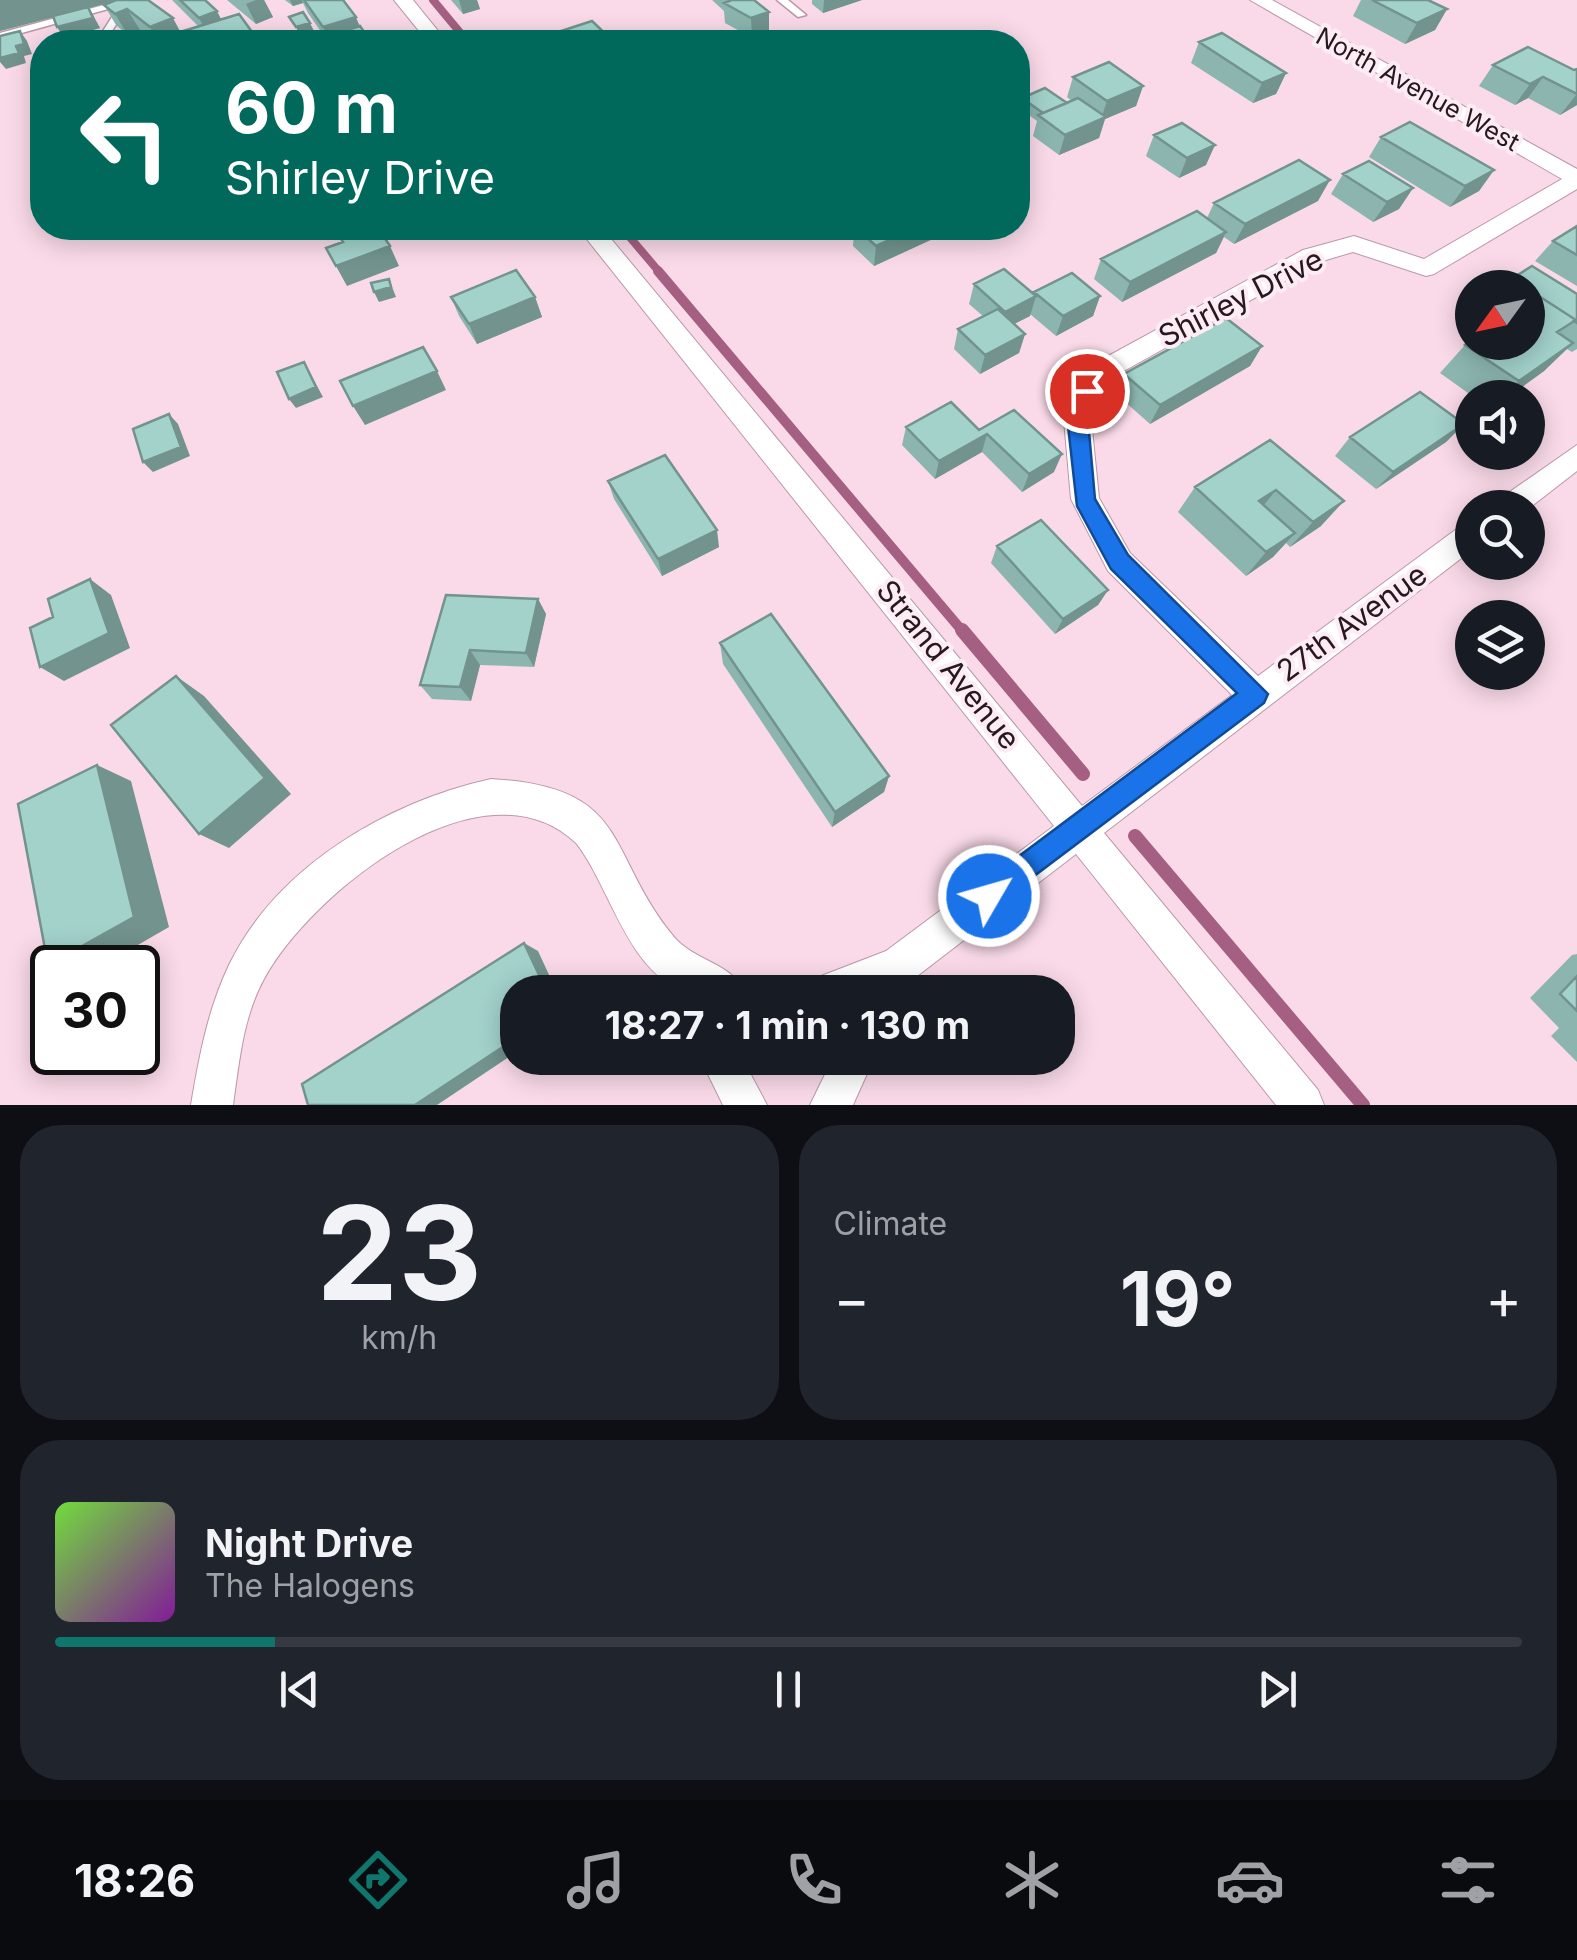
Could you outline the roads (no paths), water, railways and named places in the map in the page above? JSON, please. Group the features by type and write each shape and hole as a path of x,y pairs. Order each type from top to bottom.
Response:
{"street":[{"path":"404,0 428,30"},
{"name":"North Avenue West","path":"1259,0 1577,179"},
{"name":"Shirley Drive","path":"1255,694 1120,562 1084,500 1076,408 1097,374 1311,256 1354,244 1426,268 1577,179"},
{"name":"Strand Avenue","path":"600,240 1303,1105"},
{"path":"1532,490 1577,456"},
{"name":"27th Avenue","path":"897,975 1080,826 1455,547"},
{"path":"212,1105 224,1024 253,960 326,876 399,826 496,793 539,798 578,819 626,885 675,975"},
{"path":"663,954 697,975"},
{"path":"729,1075 746,1105"},
{"path":"832,1105 846,1075"}],"lane":[{"path":"782,0 801,15"},
{"path":"0,36 129,1"},
{"path":"109,30 129,1"}],"waterway":[{"path":"433,0 458,30"},
{"path":"632,240 661,274"},
{"path":"658,271 964,633"},
{"path":"962,630 1083,774"},
{"path":"1135,836 1363,1105"}]}
